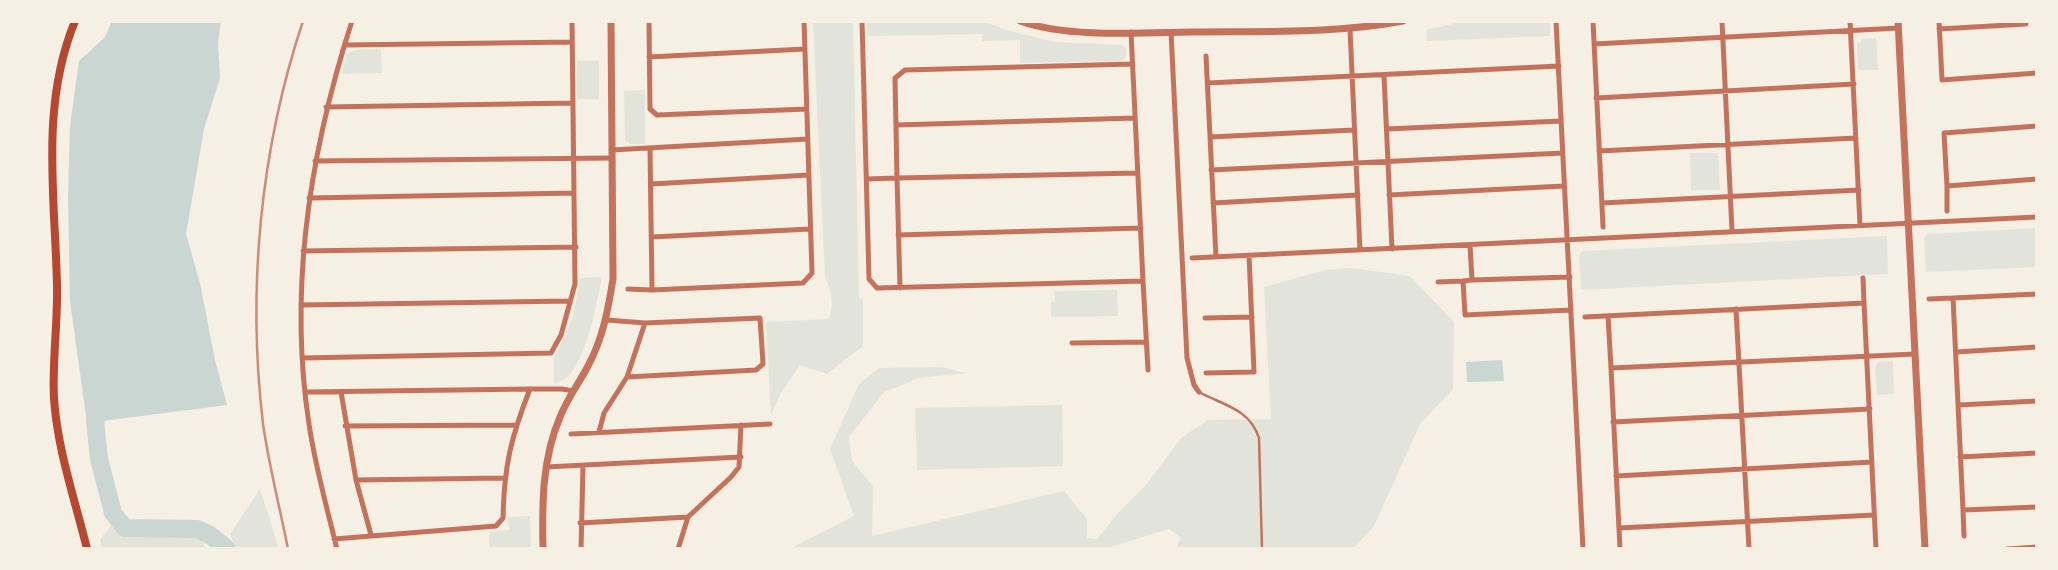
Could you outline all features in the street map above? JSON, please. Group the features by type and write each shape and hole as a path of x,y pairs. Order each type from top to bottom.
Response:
{"main road":[{"path":"75,21 64,46 57,83 51,145 58,322 54,397 60,435 87,549"}],"street":[{"path":"337,549 314,456 302,358 301,305 303,251 315,161 326,107 352,21"},
{"path":"302,358 551,353 561,335 575,284 572,21"},
{"path":"543,549 542,501 546,467 560,415 589,364 607,320 613,279 611,21"},
{"path":"649,21 650,109 657,114 807,109"},
{"path":"628,289 803,283 811,273 804,21"},
{"path":"862,21 869,279 877,288 1143,281"},
{"path":"1020,21 1064,29 1131,32 1350,29 1403,21"},
{"path":"1556,21 1583,549"},
{"path":"1593,21 1604,227"},
{"path":"1722,21 1732,231"},
{"path":"1850,21 1860,225"},
{"path":"1939,21 1942,80 2037,73"},
{"path":"1939,29 2026,24"},
{"path":"1594,44 1851,31 1899,25 1925,549"},
{"path":"1350,29 1360,250"},
{"path":"1131,32 1147,370"},
{"path":"1171,32 1187,358 1194,385 1199,392"},
{"path":"345,45 572,42"},
{"path":"649,57 805,49"},
{"path":"1206,56 1216,257"},
{"path":"900,288 895,78 905,70 1132,64"},
{"path":"1208,83 1559,66"},
{"path":"1384,76 1392,248"},
{"path":"1596,98 1854,84"},
{"path":"326,107 573,103"},
{"path":"896,125 1135,118"},
{"path":"1387,129 1562,121"},
{"path":"1947,211 1944,133 2037,126"},
{"path":"1210,137 1354,130"},
{"path":"1599,151 1856,138"},
{"path":"315,161 574,159 650,148 808,139"},
{"path":"650,148 652,289"},
{"path":"1211,170 1563,153"},
{"path":"867,179 1138,173"},
{"path":"651,184 809,175"},
{"path":"1947,186 2037,179"},
{"path":"1389,195 1564,186"},
{"path":"1602,203 1859,190"},
{"path":"309,198 575,193"},
{"path":"1213,203 1358,195"},
{"path":"1192,258 2037,217"},
{"path":"898,235 1141,228"},
{"path":"652,237 810,229"},
{"path":"1470,245 1472,280"},
{"path":"303,251 576,247"},
{"path":"1206,373 1254,372 1249,256"},
{"path":"1438,282 1570,276"},
{"path":"1863,278 1876,549"},
{"path":"1463,281 1465,314"},
{"path":"1929,299 2037,294"},
{"path":"1953,298 1964,536"},
{"path":"301,305 570,301"},
{"path":"1586,317 1864,303"},
{"path":"1736,309 1749,549"},
{"path":"1457,315 1571,310"},
{"path":"1608,316 1620,549"},
{"path":"1205,318 1252,317"},
{"path":"607,320 645,323 760,318 763,363 757,370 627,377"},
{"path":"599,432 604,413 627,377 645,323"},
{"path":"1072,343 1146,342"},
{"path":"1956,352 2037,347"},
{"path":"1611,368 1916,354"},
{"path":"305,392 530,388 562,388 574,391"},
{"path":"334,538 496,526 503,518 504,478 516,425 530,388"},
{"path":"341,392 356,480 371,536"},
{"path":"1958,405 2037,401"},
{"path":"1613,422 1870,409"},
{"path":"571,434 770,424"},
{"path":"345,426 516,425"},
{"path":"678,549 688,517 739,467 741,425"},
{"path":"1960,457 2037,453"},
{"path":"546,467 741,457"},
{"path":"1616,475 1872,462"},
{"path":"581,549 583,466"},
{"path":"356,480 504,478"},
{"path":"1963,510 2037,507"},
{"path":"1619,528 1874,515"},
{"path":"580,523 688,517"},
{"path":"2007,549 2037,547"}],"lane":[{"path":"1199,392 1248,416 1256,428 1259,438 1262,549"}],"shaded area":[{"path":"112,21 221,21 218,43 220,78 204,129 186,234 200,283 227,405 87,423 70,301 70,126 79,61 105,37"},
{"path":"813,21 853,21 859,298 863,298 863,346 827,374 800,365 781,393 771,415 766,322 829,319 832,303 825,278"},
{"path":"866,21 982,21 1056,42 1122,45 1126,49 1126,56 1121,61 1020,63 1020,40 982,41 982,34 868,36"},
{"path":"1465,21 1550,21 1550,36 1427,41 1426,30"},
{"path":"1876,38 1878,70 1858,70 1857,44 1862,39"},
{"path":"381,49 382,73 342,74 347,54 354,50"},
{"path":"577,61 599,61 599,99 577,99"},
{"path":"645,90 645,144 630,144 625,140 624,91"},
{"path":"1690,153 1718,153 1720,190 1691,190"},
{"path":"2037,228 2037,267 1926,272 1924,238 1927,234"},
{"path":"1887,236 1888,274 1581,290 1579,255 1583,251"},
{"path":"1351,268 1410,276 1454,322 1453,389 1420,424 1374,526 1353,549 1176,549 1181,538 1169,529 1104,549 789,549 854,516 830,449 859,384 879,368 943,367 965,373 920,378 884,392 849,437 852,461 873,486 872,536 1064,491 1087,519 1087,538 1097,539 1146,485 1181,438 1208,420 1271,419 1264,287 1325,270"},
{"path":"602,277 593,321 581,356 564,379 554,383 554,359 573,317 580,278"},
{"path":"1117,290 1118,316 1051,317 1051,302 1055,302 1054,291"},
{"path":"1502,360 1504,381 1467,382 1466,362"},
{"path":"1893,361 1894,394 1877,395 1875,367 1878,362"},
{"path":"1062,405 1063,466 917,470 915,408"},
{"path":"260,489 279,549 236,549 230,534"},
{"path":"530,516 529,549 490,549 489,532 509,530 508,517"},
{"path":"146,520 190,523 207,549 102,549 100,539 112,525"}],"waterway":[{"path":"95,420 99,459 113,513 125,528 197,529 210,535 227,549"}],"railway":[{"path":"288,549 263,424 258,374 257,272 267,170 276,120 303,21"}]}
